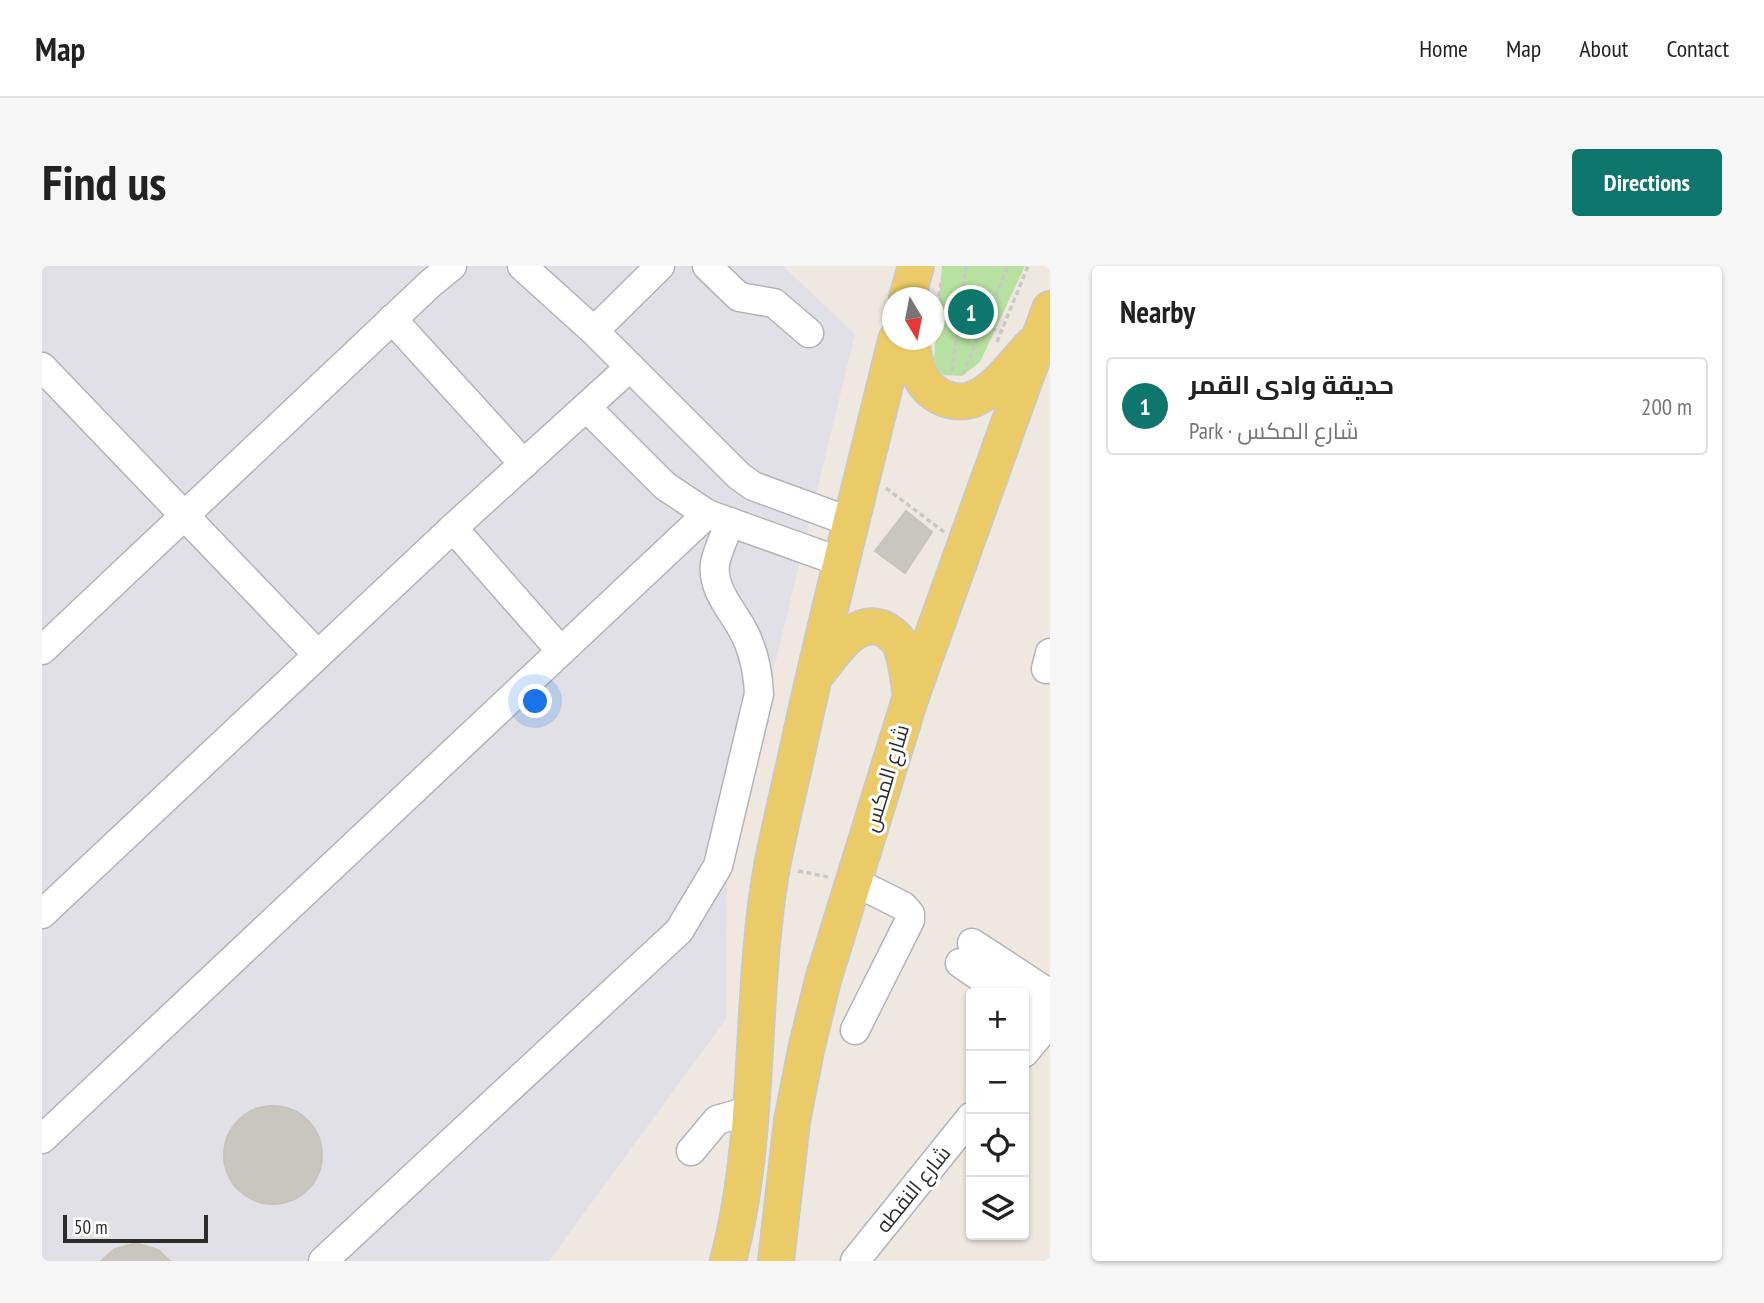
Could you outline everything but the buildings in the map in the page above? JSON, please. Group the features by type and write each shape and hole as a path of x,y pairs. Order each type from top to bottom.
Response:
{"main road":[{"path":"913,350 922,383 936,396 955,402 974,399 990,388 1043,338"},
{"name":"شارع المكس","path":"776,1261 792,1121 823,981 911,696 1043,338"},
{"path":"728,1261 742,1198 751,1110 759,978 772,867 813,677 894,350"},
{"path":"813,677 854,631 866,626 879,627 891,633 899,643 911,696"}],"street":[{"path":"42,650 452,266"},
{"path":"522,266 594,331 739,477 753,486 851,522"},
{"path":"594,331 660,266"},
{"path":"707,266 739,297 774,303 809,333"},
{"path":"393,319 524,464"},
{"path":"42,367 317,654"},
{"path":"42,914 317,654 630,367"},
{"path":"587,408 665,486 718,518 841,562"},
{"path":"42,1139 561,651 718,518"},
{"path":"323,1261 679,931 718,866 759,694 754,659 741,626 729,610 715,579 718,518"},
{"path":"453,528 561,651"},
{"path":"853,881 903,906 910,914 910,920 855,1030"},
{"path":"998,988 966,953 1050,994"},
{"path":"1026,1051 1049,1023 1029,1011"},
{"path":"691,1151 717,1120 751,1110"},
{"name":"شارع النقطه","path":"855,1261 966,1123"}],"path":[{"path":"951,377 966,266"},
{"path":"967,379 961,379 1008,266"},
{"path":"993,354 1028,266"},
{"path":"945,312 959,317 973,317 983,326"},
{"path":"959,317 969,326 1002,331"},
{"path":"864,472 965,548"},
{"path":"772,867 853,881"}],"shaded area":[{"path":"42,266 783,266 855,334 727,862 726,1019 549,1261 42,1261"}],"green space":[{"path":"942,266 1025,266 980,362 962,376 943,375 937,369 934,358 935,350 945,350 945,287 940,287"}],"place":[{"name":"حديقة وادى القمر","path":"971,312"}]}
